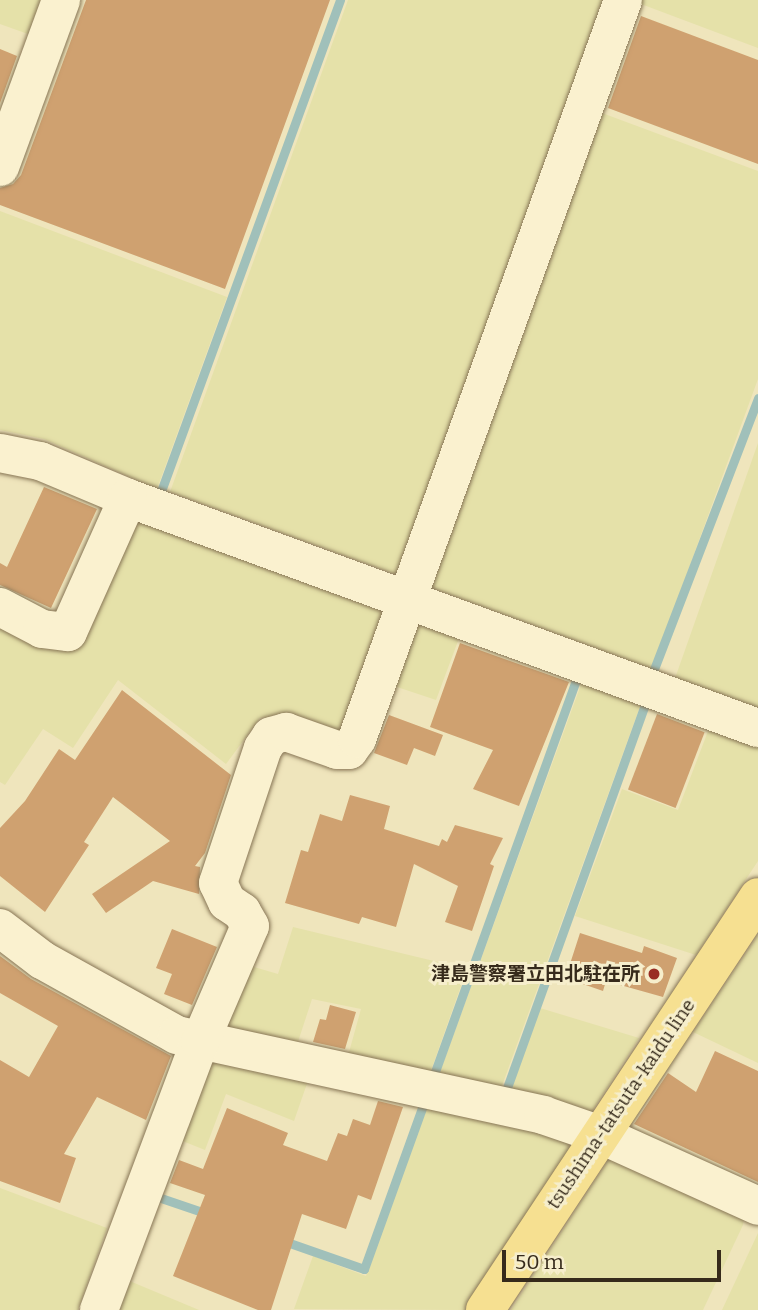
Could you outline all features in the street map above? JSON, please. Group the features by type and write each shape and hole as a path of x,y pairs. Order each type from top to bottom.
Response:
{"main road":[{"name":"tsushima-tatsuta-kaidu line","path":"485,1310 758,897"}],"street":[{"path":"0,167 61,0"},
{"path":"99,1310 200,1042 250,926 242,912 227,902 218,883 263,748 271,736 286,732 337,750 349,750 357,739 404,600 623,0"},
{"path":"0,453 40,461 128,498 758,728"},
{"path":"0,607 42,629 68,632 128,498"},
{"path":"0,928 42,960 177,1035 543,1115 601,1135 758,1206"}],"shaded area":[{"path":"0,0 53,0 39,38 0,24"},
{"path":"348,0 615,0 403,577 170,492"},
{"path":"634,0 758,0 758,48 633,1"},
{"path":"594,110 758,171 758,379 652,669 421,584"},
{"path":"0,211 227,297 157,489 44,439 0,430"},
{"path":"758,443 758,714 673,684"},
{"path":"139,515 388,606 339,737 272,717 260,718 226,764 118,680 73,748 43,729 5,785 0,782 0,616 37,634"},
{"path":"418,619 461,633 436,700 385,683"},
{"path":"583,679 642,701 496,1102 437,1080"},
{"path":"710,726 758,743 758,861 696,955 575,916 622,789 678,810"},
{"path":"293,927 467,969 428,1079 346,1063 361,1009 312,999 295,1051 225,1037 244,964 278,974"},
{"path":"758,935 758,1063 693,1032"},
{"path":"540,1008 639,1038 589,1116 506,1097"},
{"path":"206,1055 310,1075 294,1121 226,1094 205,1150 180,1140"},
{"path":"430,1097 563,1135 570,1148 465,1310 294,1309 313,1256 366,1276"},
{"path":"616,1148 744,1212 743,1225 703,1310 511,1310"},
{"path":"0,1188 107,1228 78,1310 0,1310"},
{"path":"758,1233 758,1310 722,1310"},
{"path":"120,1277 199,1310 108,1310"}],"building":[{"path":"86,0 330,0 225,289 0,205 0,188 13,184 21,175"},
{"path":"641,16 758,60 758,164 608,108"},
{"path":"0,49 17,56 0,103"},
{"path":"44,487 97,509 51,608 0,585 0,563 7,567"},
{"path":"460,643 569,682 519,806 473,789 493,750 430,727"},
{"path":"122,690 231,775 205,853 195,866 200,867 199,894 153,881 106,913 92,894 170,841 113,797 84,842 89,845 45,912 0,876 0,828 25,801 59,749 75,760"},
{"path":"657,714 705,732 676,808 628,790"},
{"path":"389,715 443,735 435,756 414,748 407,765 374,753"},
{"path":"350,795 390,806 384,829 439,846 442,839 447,842 455,825 503,838 490,864 494,866 472,931 445,922 458,886 414,864 396,927 362,917 359,924 285,903 301,850 308,852 320,814 342,821"},
{"path":"172,929 217,947 192,1005 164,994 172,974 156,968"},
{"path":"580,933 642,953 644,946 677,958 663,997 606,981 603,991 577,982 581,972 569,967"},
{"path":"0,956 31,979 171,1056 146,1120 97,1097 64,1154 76,1158 60,1203 0,1181 0,1060 29,1077 58,1026 0,993"},
{"path":"330,1005 356,1012 345,1049 313,1042 320,1019 326,1020"},
{"path":"715,1051 758,1071 758,1182 634,1124 668,1073 696,1092"},
{"path":"378,1101 403,1107 371,1200 358,1195 346,1229 302,1214 271,1310 258,1310 173,1276 205,1195 170,1183 179,1160 203,1169 227,1108 288,1133 283,1145 327,1161 338,1133 347,1136 353,1119 370,1125"}],"waterway":[{"path":"160,494 340,0"},
{"path":"651,677 758,398"},
{"path":"432,1080 577,677"},
{"path":"504,1096 645,705"},
{"path":"281,1240 364,1269 425,1100"},
{"path":"155,1196 208,1214"}],"place":[{"name":"津島警察署立田北駐在所","path":"654,974"}]}
